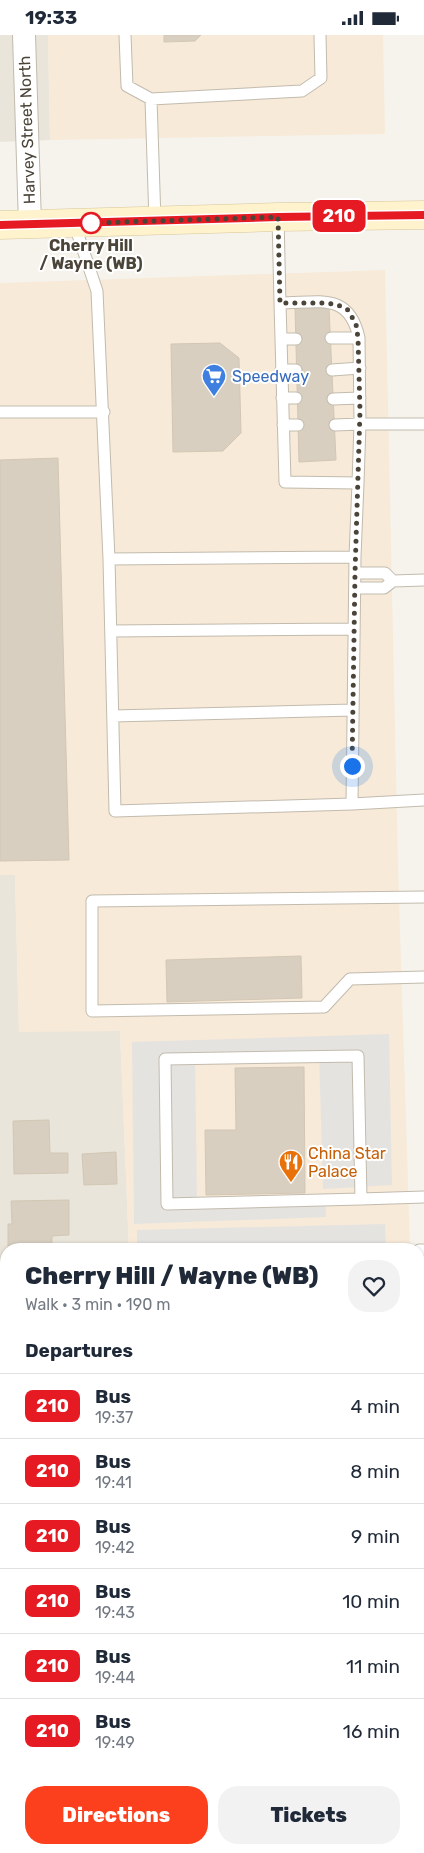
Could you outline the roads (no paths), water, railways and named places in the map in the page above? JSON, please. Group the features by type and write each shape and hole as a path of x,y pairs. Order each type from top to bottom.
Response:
{"main road":[{"path":"0,225 424,215"}],"street":[{"name":"Harvey Street North","path":"24,35 30,224"}],"lane":[{"path":"125,35 126,86 151,99 302,91 321,78 320,35"},
{"path":"151,99 156,221"},
{"path":"278,217 285,482 358,483"},
{"path":"74,223 97,291 104,412 115,811 424,800"},
{"path":"280,303 327,303 338,305 348,310 356,324 360,368 360,425 355,573 352,804"},
{"path":"331,338 358,338"},
{"path":"281,339 296,339"},
{"path":"332,370 360,368"},
{"path":"281,370 296,370"},
{"path":"282,397 296,398"},
{"path":"333,399 360,399"},
{"path":"0,412 104,412"},
{"path":"335,425 424,423"},
{"path":"283,425 298,425"},
{"path":"109,559 356,557"},
{"path":"355,573 385,573 393,581"},
{"path":"355,588 384,589 393,581 424,580"},
{"path":"111,631 354,629"},
{"path":"113,716 353,710"},
{"path":"424,897 92,901 92,1011 324,1007 350,979 424,977"},
{"path":"361,1199 358,1056 166,1059 166,1204 361,1199 424,1197"}],"place":[{"name":"Cherry Hill / Wayne (WB)","path":"91,223"},
{"name":"Speedway","path":"214,397"},
{"name":"China Star Palace","path":"291,1183"}]}
